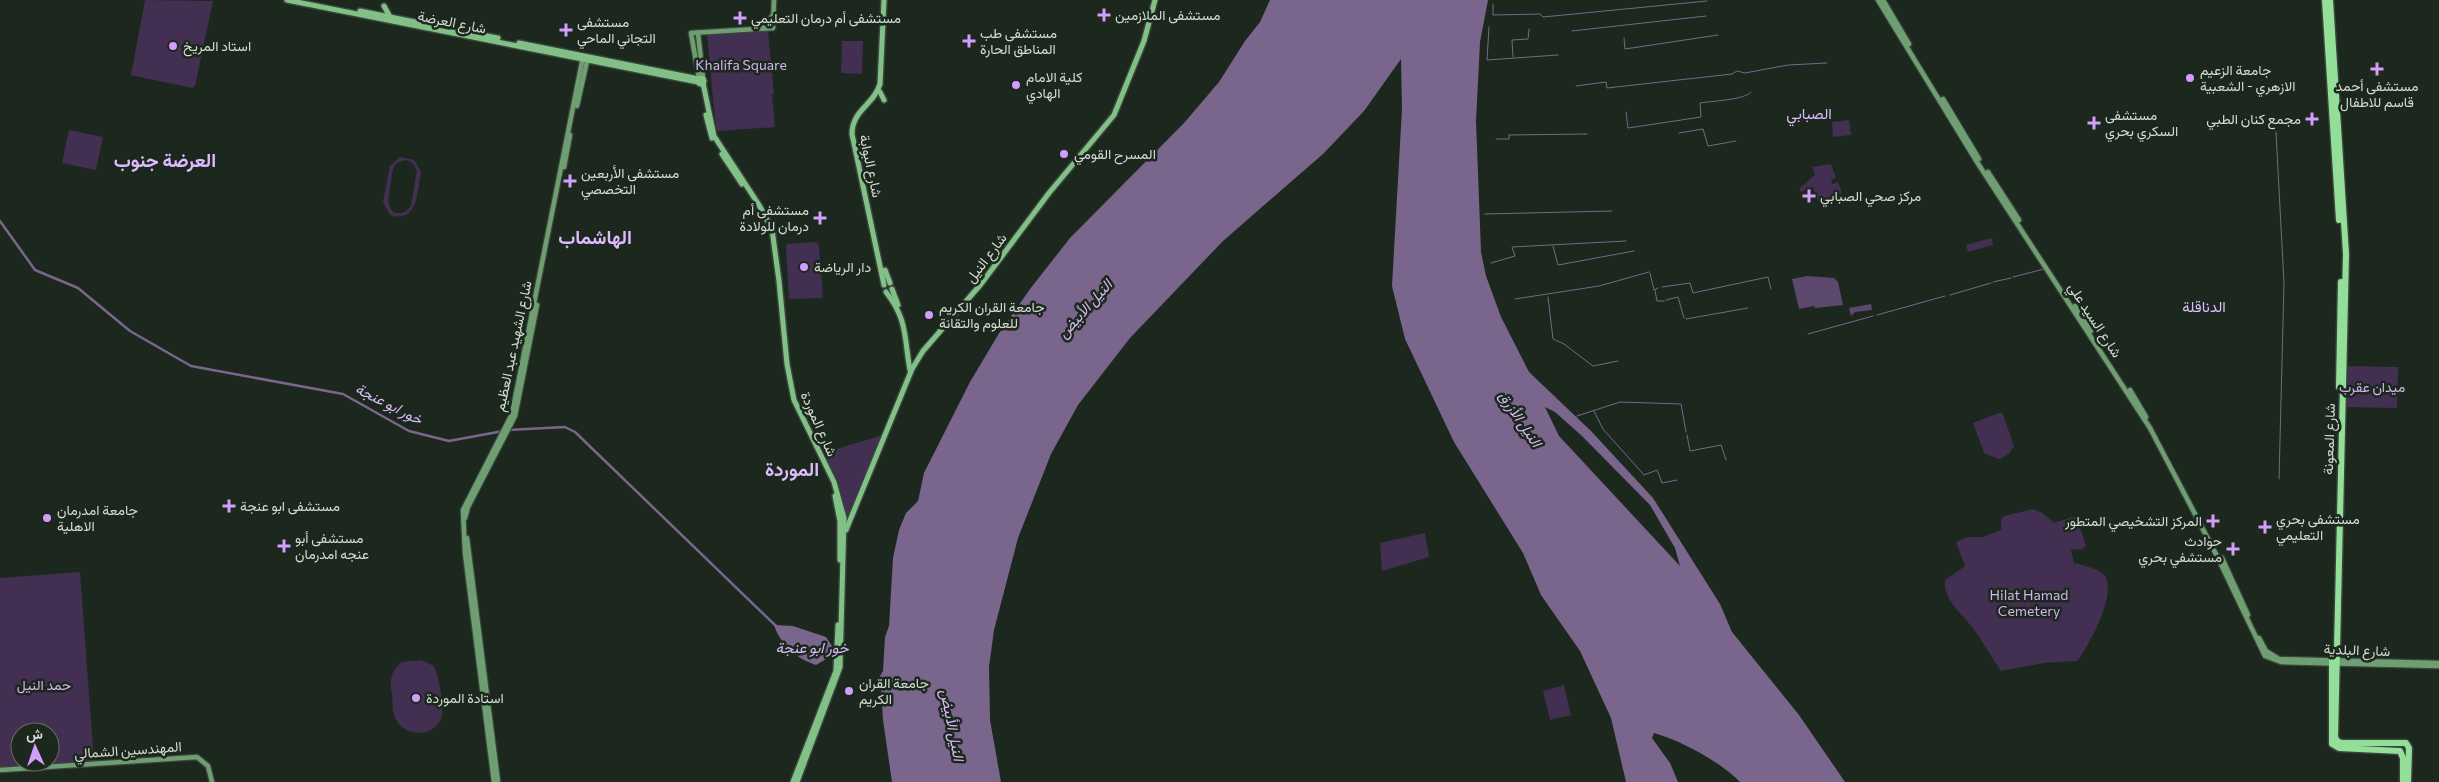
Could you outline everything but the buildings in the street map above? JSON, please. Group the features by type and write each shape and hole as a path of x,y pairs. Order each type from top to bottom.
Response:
{"highway":[{"name":"شارع المعونة","path":"2325,0 2341,254 2334,662 2336,740 2341,742 2399,743"},
{"name":"شارع المعونة","path":"2330,0 2346,254 2332,744 2339,748 2397,750"},
{"path":"2403,782 2403,756 2396,746 2399,743 2407,744 2409,751 2408,782"}],"main road":[{"name":"شارع العرضة","path":"288,0 585,58"},
{"name":"شارع العرضة","path":"305,0 585,58"},
{"path":"700,81 691,33 763,28 774,14 774,0"},
{"name":"شارع البوابة","path":"886,0 883,80 880,92 859,116 854,135 889,288 905,328 911,370"},
{"name":"شارع البوابة","path":"886,0 880,84 874,96 856,115 852,134 884,285 889,288"},
{"name":"شارع النيل","path":"843,532 853,516 911,370 923,351 980,284 1054,186 1114,115 1144,41 1156,0"},
{"name":"شارع السيد علي","path":"1878,0 2150,428 2218,558 2262,651 2265,656 2274,659"},
{"name":"شارع السيد علي","path":"1882,0 2012,212"},
{"path":"373,14 384,6 391,17"},
{"path":"698,33 700,81"},
{"path":"585,58 700,81"},
{"name":"شارع الشهيد عبد العظيم","path":"496,782 463,510 515,416 538,287 585,58"},
{"name":"شارع الموردة","path":"700,81 709,134 760,205 772,229 791,390 796,406 836,487 844,518 839,660 835,683 797,782"},
{"path":"880,92 884,100"},
{"name":"شارع البلدية","path":"2274,659 2439,665"},
{"name":"شارع الموردة","path":"793,782 839,660"},
{"name":"المهندسين الشمالي","path":"0,770 193,757 199,758 208,766 212,782"}],"green space":[{"path":"145,0 213,1 195,86 192,88 131,75"},
{"name":"Khalifa Square","path":"768,30 775,127 718,131 716,129 707,35"},
{"path":"842,41 863,41 862,74 841,73"},
{"path":"1849,120 1851,135 1833,137 1832,122"},
{"path":"69,130 103,137 96,170 62,163"},
{"path":"400,157 414,160 421,172 417,197 411,211 399,217 390,215 383,202 390,166","holes":["406,160 411,162 417,170 411,206 405,212 393,212 389,204 393,169 400,162"]},
{"path":"1831,164 1836,178 1831,180 1832,184 1838,182 1842,193 1818,202 1813,187 1801,192 1799,189 1815,175 1812,167"},
{"path":"1992,238 1993,245 1968,252 1966,245"},
{"name":"دار الرياضة","path":"816,242 819,246 823,298 789,299 786,246 787,244"},
{"name":"ميدان عقرب","path":"2346,366 2398,367 2397,408 2345,407"},
{"path":"2002,412 2014,446 2009,454 1999,459 1984,453 1973,423"},
{"path":"883,435 847,519 838,481 823,453"},
{"name":"Hilat Hamad Cemetery","path":"2033,509 2042,513 2054,523 2073,517 2077,518 2086,546 2081,550 2071,549 2074,563 2100,571 2105,576 2108,584 2105,607 2088,644 2077,661 2044,663 2001,671 1976,632 1950,600 1945,587 1945,580 1965,566 1956,542 1968,537 1983,537 2001,530 2001,520 2004,516"},
{"path":"1425,533 1429,557 1382,571 1380,543"},
{"name":"حمد النيل","path":"80,572 94,761 60,763 60,722 10,722 10,766 0,767 0,578"},
{"name":"استادة الموردة","path":"421,660 434,666 436,671 442,700 442,714 441,719 432,730 418,733 405,729 395,718 391,681 395,669 402,662"},
{"path":"1564,685 1571,715 1550,720 1543,691"}],"shaded area":[{"path":"1807,276 1834,278 1838,282 1843,305 1815,308 1814,306 1799,309 1792,279"},
{"path":"1871,304 1872,310 1855,312 1851,316 1849,308"}],"water":[{"path":"1270,0 1488,0 1480,42 1476,121 1481,252 1486,276 1501,317 1529,372 1591,431 1653,498 1720,604 1732,632 1799,715 1845,782 1740,782 1732,774 1700,753 1654,733 1652,738 1670,763 1678,782 1626,782 1611,718 1580,651 1541,595 1523,553 1454,442 1405,339 1392,286 1402,109 1401,59 1364,111 1323,154 1223,241 1130,338 1078,405 1051,454 1018,538 994,630 989,667 990,720 1001,782 892,782 883,720 880,676 883,671 885,637 889,626 893,558 899,530 906,513 918,501 924,473 970,382 998,335 1030,289 1070,238 1184,123 1219,82 1245,41 1260,22","holes":["1545,407 1555,412 1582,436 1650,505 1675,548 1680,566 1559,436"]},
{"name":"خور ابو عنجة","path":"774,625 793,626 826,637 832,646 833,655 816,665 802,659 790,650 780,638"}],"waterway":[{"path":"1493,4 1493,15 1540,14 1543,17 1707,1"},
{"path":"1572,31 1706,16"},
{"path":"1489,27 1487,60 1558,55"},
{"path":"1513,57 1512,40 1528,39 1529,29"},
{"path":"1624,38 1625,49 1718,35"},
{"path":"1576,86 1606,82 1607,88 1732,74 1737,71 1745,73 1788,65 1827,63"},
{"path":"1626,112 1628,128 1701,117 1700,103 1742,97 1751,92"},
{"path":"1679,133 1703,129 1708,146 1736,141"},
{"path":"2276,132 2284,283 2279,479"},
{"path":"1496,139 1509,139 1509,135 1587,134"},
{"path":"1485,214 1612,211"},
{"name":"خور ابو عنجة","path":"0,221 35,270 78,288 130,331 191,366 343,394 409,431 449,441 503,431"},
{"path":"1491,263 1515,256 1512,247 1626,241"},
{"path":"1553,246 1558,265 1634,251"},
{"path":"2013,277 2044,269"},
{"path":"1515,299 1599,286 1649,272"},
{"path":"1650,273 1654,290 1658,288"},
{"path":"1662,287 1690,283 1693,293 1768,277 1771,289"},
{"path":"1993,282 2011,278"},
{"path":"1950,295 1991,283"},
{"path":"1655,290 1657,301 1664,301"},
{"path":"1877,315 1945,296"},
{"path":"1548,297 1553,339 1564,344 1593,366 1618,361"},
{"path":"1666,300 1678,297 1684,318"},
{"path":"1686,319 1748,308"},
{"path":"1808,334 1873,316"},
{"path":"1577,416 1620,402 1681,404 1686,432"},
{"path":"1594,411 1603,429 1644,475 1657,470 1662,483 1677,480"},
{"name":"خور ابو عنجة","path":"508,430 565,427 575,432 776,626"},
{"path":"1687,435 1690,451 1721,445 1726,460"}],"place":[{"name":"مستشفى الملازمين","path":"1104,15"},
{"name":"مستشفى أم درمان التعليمي","path":"740,18"},
{"name":"مستشفى التجاني الماحي","path":"566,30"},
{"name":"مستشفى طب المناطق الحارة","path":"969,41"},
{"name":"استاد المريخ","path":"173,46"},
{"name":"مستشفى أحمد قاسم للاطفال","path":"2377,69"},
{"name":"جامعة الزعيم الازهري - الشعبية","path":"2190,78"},
{"name":"كلية الامام الهادي","path":"1016,85"},
{"name":"مجمع كنان الطبي","path":"2312,119"},
{"name":"مستشفى السكري بحري","path":"2094,123"},
{"name":"المسرح القومي","path":"1064,154"},
{"name":"مستشفى الأربعين التخصصي","path":"570,181"},
{"name":"مركز صحي الصبابي","path":"1809,196"},
{"name":"مستشفى أم درمان للولادة","path":"820,218"},
{"name":"دار الرياضة","path":"804,267"},
{"name":"جامعة القران الكريم للعلوم والتقانة","path":"929,315"},
{"name":"مستشفى ابو عنجة","path":"229,506"},
{"name":"جامعة امدرمان الاهلية","path":"47,518"},
{"name":"المركز التشخيصي المتطور","path":"2213,521"},
{"name":"مستشفى بحري التعليمي","path":"2265,527"},
{"name":"مستشفى أبو عنجه امدرمان","path":"284,546"},
{"name":"حوادث مستشفي بحري","path":"2233,549"},
{"name":"جامعة القران الكريم","path":"849,691"},
{"name":"استادة الموردة","path":"416,698"}],"district":[{"name":"الصبابي","path":"1809,114"},
{"name":"العرضة جنوب","path":"165,160"},
{"name":"الهاشماب","path":"595,237"},
{"name":"الدناقلة","path":"2204,307"},
{"name":"الموردة","path":"792,469"}],"water label":[{"name":"النيل الأبيض","path":"1085,309"},
{"name":"النيل الأزرق","path":"1520,419"},
{"name":"النيل الأبيض","path":"952,725"}]}
